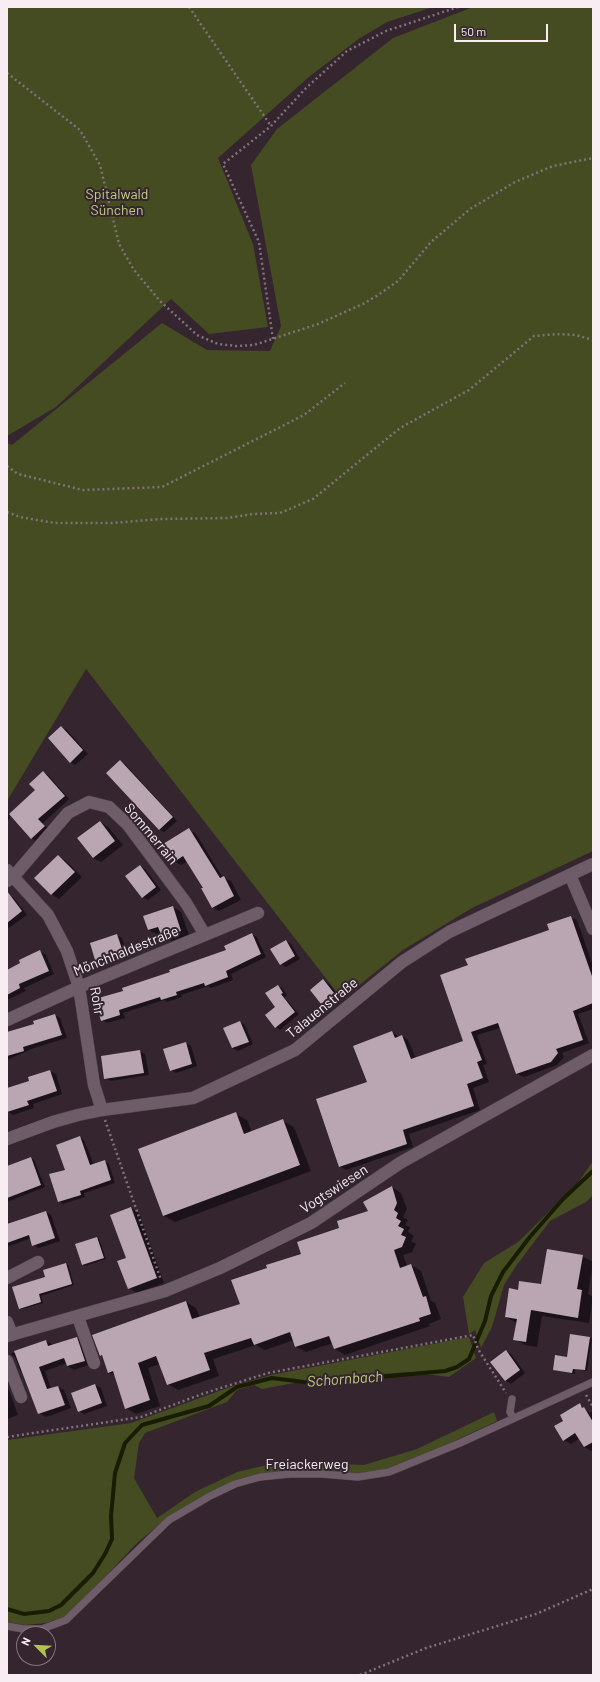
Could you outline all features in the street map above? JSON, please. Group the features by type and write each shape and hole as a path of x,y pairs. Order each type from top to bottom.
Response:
{"street":[{"name":"Sommerrain","path":"9,876 68,813 89,802 109,807 128,825 161,868 186,903 205,935"},
{"name":"Talauenstraße","path":"7,1139 53,1122 102,1110 193,1098 295,1050 408,958 450,932 593,864"},
{"path":"570,875 593,929"},
{"name":"Rohr","path":"9,876 48,915 67,951 79,987 94,1085 102,1110"},
{"name":"Mönchhaldestraße","path":"7,1020 79,987 258,913"},
{"name":"Vogtswiesen","path":"7,1322 9,1335 78,1317 165,1291 220,1268 312,1223 400,1163 593,1055"},
{"path":"7,1278 38,1262"},
{"path":"78,1317 94,1363"},
{"path":"7,1361 21,1397"}],"lane":[{"name":"Freiackerweg","path":"7,1626 23,1629 42,1629 66,1620 169,1520 210,1496 235,1484 260,1477 290,1474 322,1474 358,1477 389,1472 460,1443 593,1382"},
{"path":"512,1399 510,1412 513,1418"}],"path":[{"path":"189,7 271,126"},
{"path":"273,339 258,242 223,164 271,126 306,88 347,51 386,31 458,7"},
{"path":"7,73 80,130 100,165 119,244 134,270 160,301 197,335 218,344 236,346 254,345 318,324 378,295 398,280 431,242 470,209 514,182 553,166 593,158"},
{"path":"7,512 20,517 55,523 112,523 161,519 228,518 253,514 280,513 313,498 400,428 469,390 534,336 557,334 576,335 593,340"},
{"path":"7,466 18,474 83,490 162,487 304,415 345,383"},
{"path":"102,1110 165,1291"},
{"path":"7,1437 141,1417 202,1394 268,1373 473,1335 478,1349 501,1387 512,1399"},
{"path":"581,1387 593,1407"},
{"path":"360,1675 426,1648 536,1614 593,1589"}],"green space":[{"name":"Spitalwald Sünchen","path":"7,7 433,7 387,22 360,38 310,76 218,158 253,244 268,327 209,334 171,299 56,407 7,436"},
{"path":"473,7 593,7 593,851 472,908 403,950 342,999 86,669 7,801 7,443 12,445 162,323 207,350 270,351 281,326 251,165 277,129 393,38"},
{"path":"593,1161 593,1195 586,1202 550,1221 516,1266 504,1285 492,1327 481,1348 475,1330 469,1334 463,1297 484,1263 518,1242 577,1184"},
{"path":"469,1337 476,1358 449,1377 408,1372 310,1380 262,1389 254,1385 237,1390 227,1402 145,1433 139,1443 134,1478 157,1518 195,1492 237,1472 280,1462 364,1465 417,1449 494,1412 497,1421 418,1458 385,1470 356,1474 257,1475 169,1517 138,1542 79,1604 64,1617 46,1623 25,1625 7,1622 7,1440 131,1423 233,1386 271,1375"}],"building":[{"path":"61,726 83,750 70,763 48,738"},
{"path":"120,760 173,817 159,830 106,773"},
{"path":"43,771 65,796 38,819 45,826 31,839 9,814 35,790 29,784"},
{"path":"100,821 115,841 93,858 77,838"},
{"path":"189,828 220,878 224,876 234,896 212,908 201,888 203,888 183,856 174,862 163,844"},
{"path":"58,855 75,872 51,895 34,878"},
{"path":"140,865 156,887 142,898 125,876"},
{"path":"7,891 22,911 7,923"},
{"path":"173,906 181,931 162,937 158,927 148,930 143,916"},
{"path":"571,916 593,979 593,1003 573,1011 583,1040 556,1049 558,1053 551,1062 516,1074 498,1023 471,1032 482,1060 477,1062 483,1078 467,1084 474,1106 403,1130 407,1144 339,1167 316,1099 367,1082 353,1046 392,1031 395,1038 402,1035 411,1059 463,1041 440,975 468,965 465,959 549,930 547,924"},
{"path":"252,933 261,954 226,971 228,977 205,986 204,983 176,992 177,995 161,1000 160,997 119,1010 120,1015 101,1021 95,999 123,991 122,988 170,972 169,970 226,950 224,946"},
{"path":"117,934 123,952 95,960 90,943"},
{"path":"286,940 295,956 280,965 270,949"},
{"path":"40,950 49,971 19,984 20,988 7,995 7,970 20,963 19,960"},
{"path":"323,979 334,993 321,1004 310,990"},
{"path":"278,985 283,993 281,994 295,1012 275,1028 265,1015 275,1007 265,993"},
{"path":"55,1014 62,1035 23,1047 24,1051 7,1056 7,1032 34,1024 33,1021"},
{"path":"240,1021 249,1042 232,1048 223,1028"},
{"path":"186,1042 192,1064 170,1071 163,1049"},
{"path":"140,1050 144,1073 104,1079 101,1056"},
{"path":"50,1070 57,1091 27,1101 29,1105 7,1112 7,1088 29,1081 28,1077"},
{"path":"236,1112 244,1134 283,1119 300,1165 163,1216 138,1149"},
{"path":"80,1136 90,1165 105,1160 111,1180 80,1191 81,1195 58,1202 49,1174 65,1170 56,1145"},
{"path":"31,1157 41,1185 7,1198 7,1166"},
{"path":"392,1186 397,1203 394,1210 398,1213 396,1218 401,1221 398,1226 404,1229 401,1235 406,1237 402,1247 394,1250 400,1268 411,1264 423,1297 426,1296 431,1314 419,1318 420,1321 334,1349 329,1336 295,1347 290,1332 254,1345 251,1338 204,1353 210,1370 167,1385 156,1356 138,1363 150,1400 125,1409 113,1371 108,1373 102,1355 100,1356 92,1335 186,1301 192,1319 240,1304 231,1280 267,1268 266,1265 301,1254 297,1242 339,1228 337,1221 368,1211 363,1202"},
{"path":"131,1207 157,1278 128,1289 117,1261 126,1258 110,1215"},
{"path":"46,1211 55,1238 32,1246 29,1235 7,1243 7,1224"},
{"path":"97,1237 104,1258 82,1265 75,1244"},
{"path":"547,1249 583,1255 577,1289 582,1290 578,1318 531,1310 526,1342 513,1340 517,1319 505,1317 509,1288 518,1290 519,1281 541,1284"},
{"path":"66,1263 72,1284 39,1294 41,1302 19,1309 12,1287 45,1277 43,1270"},
{"path":"570,1334 590,1337 585,1370 573,1369 572,1373 553,1370 555,1355 567,1357"},
{"path":"77,1337 85,1361 67,1366 64,1358 39,1367 47,1389 58,1386 65,1405 38,1414 14,1351 46,1340 48,1346"},
{"path":"506,1350 520,1370 505,1381 490,1362"},
{"path":"95,1384 102,1403 78,1412 71,1393"},
{"path":"580,1403 593,1422 593,1442 584,1447 575,1433 563,1441 554,1426 563,1421 560,1415"}],"waterway":[{"name":"Schornbach","path":"7,1609 24,1614 49,1611 61,1605 93,1573 105,1554 112,1539 111,1516 115,1473 125,1443 142,1425 209,1406 237,1387 272,1378 312,1383 445,1371 457,1367 469,1359 485,1321 491,1296 503,1272 529,1238 563,1199 593,1171"}]}
